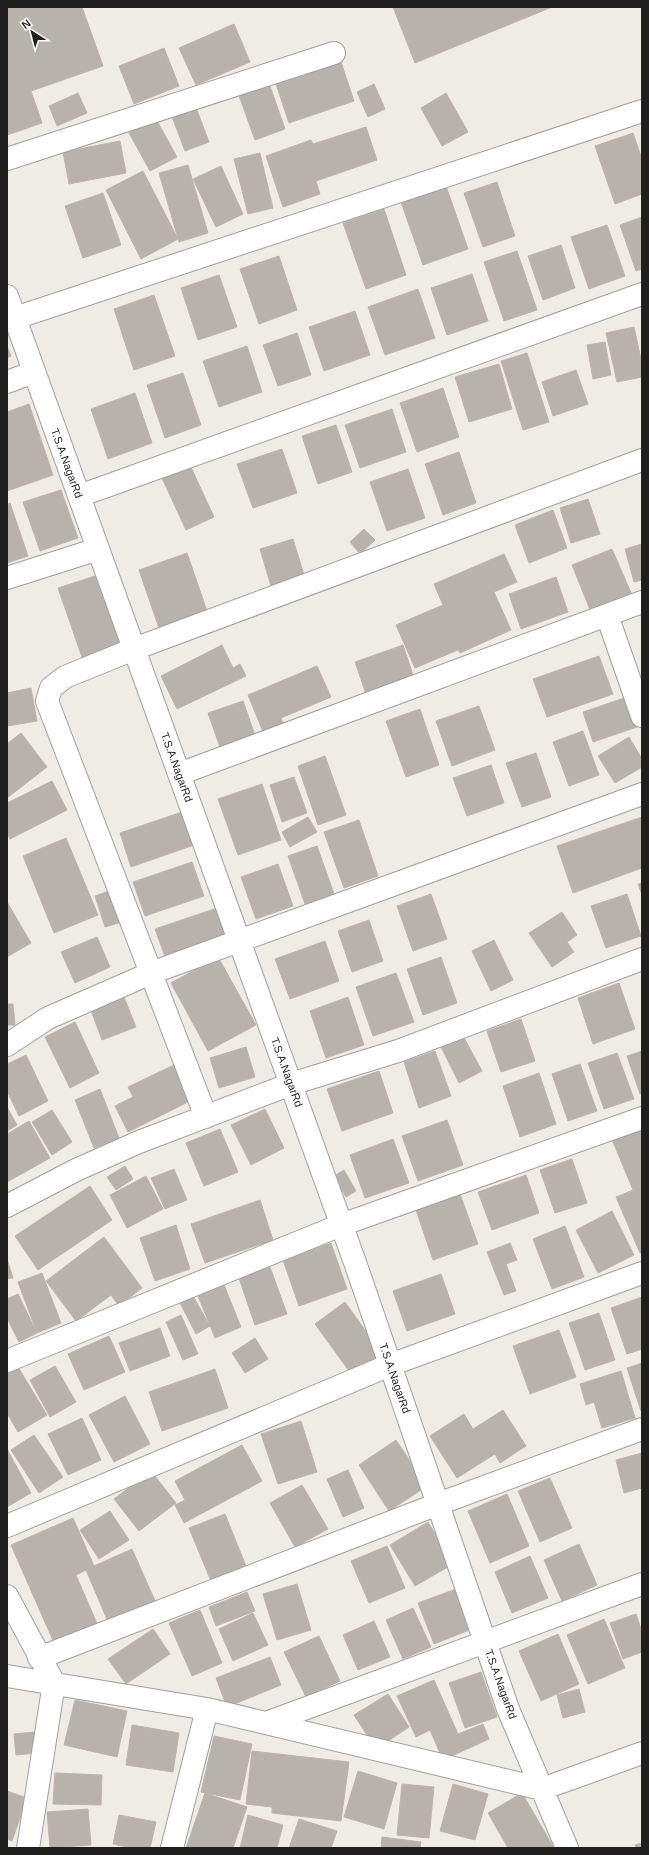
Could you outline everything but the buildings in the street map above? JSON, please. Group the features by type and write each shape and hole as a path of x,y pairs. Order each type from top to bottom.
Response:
{"street":[{"path":"7,159 334,54"},
{"path":"15,318 642,111"},
{"path":"79,496 642,294"},
{"name":"T.S.A.NagarRd","path":"7,296 341,1225 508,1709 567,1848"},
{"path":"7,382 34,372"},
{"path":"206,1117 47,701 51,688 65,677 134,649 642,460"},
{"path":"7,578 98,549"},
{"path":"179,774 642,602"},
{"path":"607,615 642,716"},
{"path":"7,1045 48,1018 151,973 642,794"},
{"path":"7,1206 83,1167 139,1142 291,1084 398,1050 642,959"},
{"path":"7,1361 341,1225 642,1118"},
{"path":"7,1526 390,1365 642,1273"},
{"path":"39,1658 438,1504 642,1429"},
{"path":"266,1723 642,1584"},
{"path":"7,1596 39,1658 54,1683 28,1848"},
{"path":"7,1676 207,1709 542,1789 642,1753"},
{"path":"172,1848 207,1709"}]}
